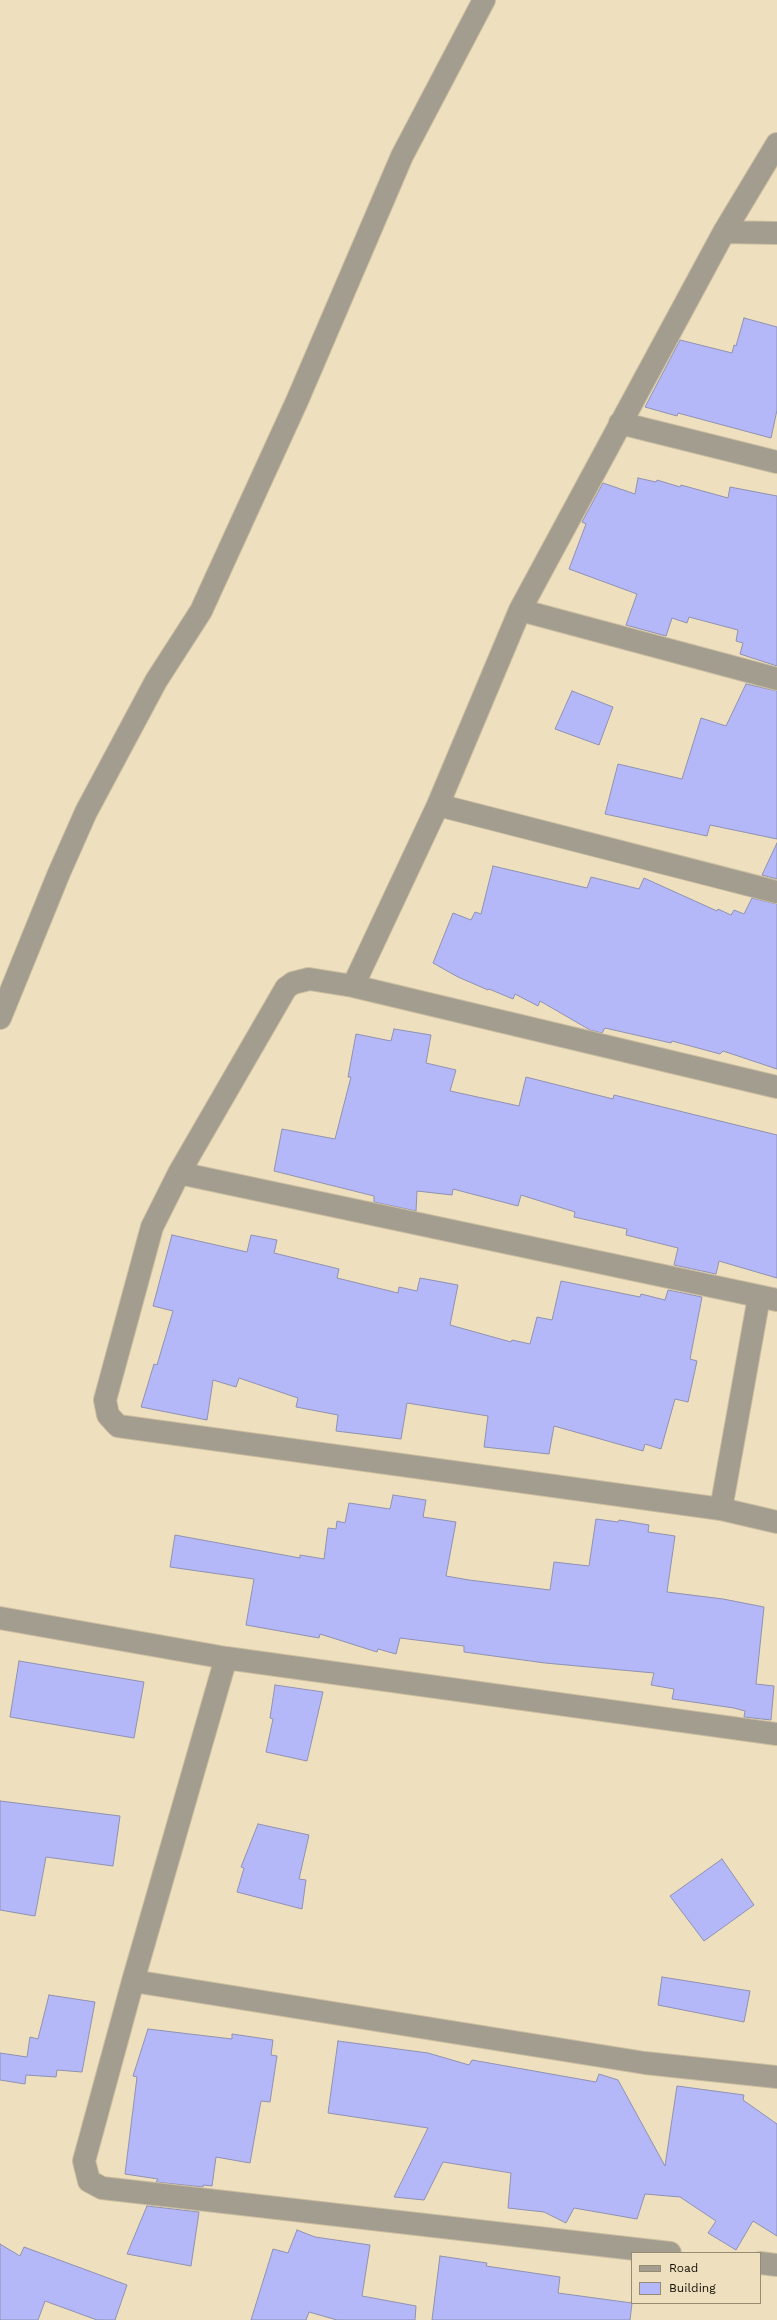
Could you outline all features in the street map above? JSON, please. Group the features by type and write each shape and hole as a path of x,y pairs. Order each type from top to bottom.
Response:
{"street":[{"path":"0,1018 59,873 86,812 156,681 201,611 297,401 402,156 484,0"},
{"path":"353,986 438,805 520,610 724,232 777,144"},
{"path":"724,232 777,234"},
{"path":"620,423 777,462"},
{"path":"520,610 777,679"},
{"path":"438,805 777,892"},
{"path":"777,1087 353,986 308,979 293,983 286,988 179,1173 152,1227 106,1400 108,1415 118,1426 721,1509 777,1522"},
{"path":"179,1173 768,1298 721,1509"},
{"path":"0,1618 226,1658 777,1734"},
{"path":"226,1658 133,1981 84,2161 89,2181 102,2188 661,2252"},
{"path":"133,1981 645,2063 777,2077"},
{"path":"761,2263 777,2265"}],"building":[{"path":"744,318 777,327 777,410 771,438 678,413 677,416 645,407 680,340 732,353 734,345 736,346"},
{"path":"638,478 656,482 657,480 680,487 681,485 728,498 730,487 777,496 777,666 740,654 743,643 736,641 738,630 689,617 687,623 672,618 666,636 626,625 637,594 569,569 586,524 582,522 603,483 635,494"},
{"path":"746,684 777,691 777,839 710,825 707,836 605,814 618,764 682,779 701,718 726,726"},
{"path":"572,691 613,707 599,745 555,729"},
{"path":"777,843 777,879 762,875"},
{"path":"493,866 587,888 591,877 639,889 644,878 717,911 718,909 731,915 734,910 744,914 752,898 777,904 777,1069 723,1051 720,1054 672,1041 671,1043 605,1028 602,1033 590,1030 540,1001 538,1006 515,994 513,999 458,977 433,963 453,913 471,920 475,912 481,914"},
{"path":"394,1029 431,1035 426,1063 456,1070 450,1091 519,1106 526,1077 613,1099 614,1095 777,1135 777,1278 719,1261 716,1274 674,1265 678,1248 626,1235 627,1229 574,1217 575,1212 521,1195 518,1206 453,1189 452,1195 417,1191 416,1211 374,1202 374,1196 274,1171 282,1129 335,1139 351,1077 348,1077 356,1034 391,1041"},
{"path":"172,1235 247,1252 251,1235 277,1240 274,1253 339,1269 337,1278 398,1293 399,1287 417,1291 420,1278 458,1285 450,1325 511,1342 512,1340 530,1344 537,1317 552,1320 561,1281 640,1297 641,1294 665,1300 668,1290 702,1297 690,1359 697,1361 688,1402 675,1399 661,1449 645,1444 643,1451 554,1426 549,1454 484,1447 488,1416 407,1403 401,1439 336,1431 338,1415 296,1407 298,1398 239,1378 236,1387 213,1380 207,1420 141,1407 154,1364 157,1365 173,1311 153,1306"},
{"path":"393,1495 426,1500 423,1517 456,1522 446,1576 469,1580 550,1590 554,1562 589,1566 596,1519 618,1522 619,1520 649,1525 648,1532 675,1536 667,1592 723,1599 764,1607 756,1684 774,1686 771,1720 744,1717 745,1711 734,1708 672,1699 674,1689 651,1685 654,1673 545,1663 464,1652 464,1646 400,1638 396,1654 378,1649 377,1652 320,1634 319,1638 246,1625 254,1579 170,1567 175,1535 300,1558 300,1555 324,1559 328,1528 336,1529 337,1521 345,1523 349,1503 390,1509"},
{"path":"19,1661 144,1682 134,1738 10,1717"},
{"path":"275,1685 323,1692 307,1761 266,1752 273,1719 270,1718"},
{"path":"0,1801 120,1816 113,1866 46,1857 35,1916 0,1910"},
{"path":"258,1824 309,1835 299,1879 306,1880 302,1909 237,1892 244,1868 241,1867"},
{"path":"722,1859 754,1905 704,1941 670,1896"},
{"path":"662,1977 750,1991 744,2022 658,2005"},
{"path":"49,1995 95,2002 82,2072 57,2070 56,2077 26,2075 25,2084 0,2080 0,2053 27,2057 30,2037 38,2039"},
{"path":"148,2029 232,2039 232,2034 273,2040 271,2055 277,2056 270,2102 261,2101 250,2163 216,2157 212,2186 203,2185 203,2187 156,2182 158,2179 125,2174 137,2077 133,2076"},
{"path":"338,2041 428,2053 469,2065 472,2060 596,2082 599,2074 618,2080 665,2166 677,2086 744,2095 743,2100 777,2124 777,2236 753,2221 736,2250 708,2233 716,2221 680,2197 645,2194 637,2219 574,2208 566,2223 544,2212 508,2208 511,2173 443,2162 424,2200 394,2197 428,2128 328,2113"},
{"path":"147,2206 199,2212 191,2266 127,2254"},
{"path":"297,2230 315,2237 370,2245 362,2296 416,2306 415,2320 337,2320 309,2312 306,2320 251,2320 273,2249 288,2253"},
{"path":"0,2244 20,2256 24,2247 127,2285 115,2320 97,2320 45,2301 38,2320 0,2320"},
{"path":"440,2256 487,2263 486,2266 560,2277 558,2293 632,2304 630,2320 432,2320"}]}
